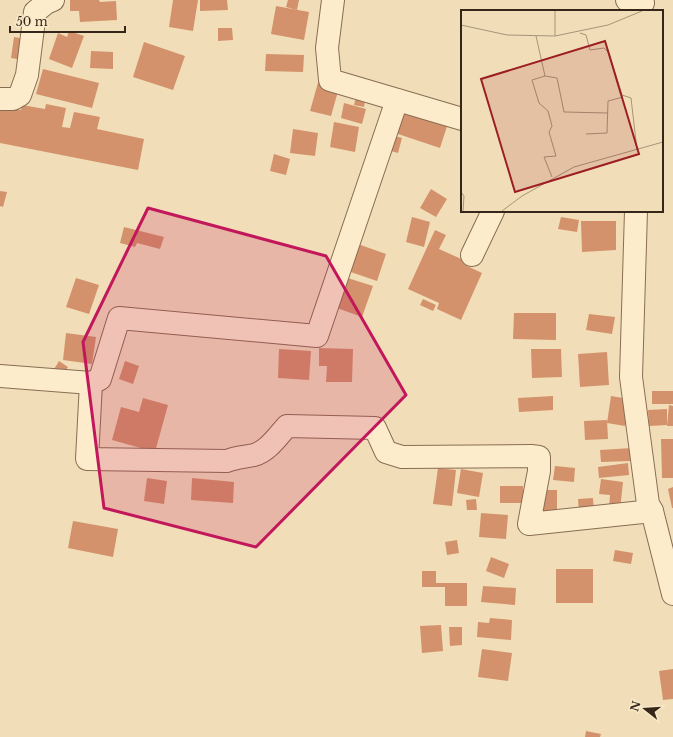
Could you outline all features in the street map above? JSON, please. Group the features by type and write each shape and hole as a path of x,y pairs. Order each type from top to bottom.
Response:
{"street":[{"path":"0,99 13,99 20,95 27,75 36,12 46,3 53,0"},
{"path":"333,0 327,48 330,80 461,119"},
{"path":"0,376 91,383 100,379 119,318 317,336 397,100"},
{"path":"472,255 493,212"},
{"path":"636,212 631,377 648,504 652,511 673,594"},
{"path":"91,383 87,459 227,461 234,458 256,454 270,445 287,426 375,428 386,452 402,457 540,457 539,471 529,524 652,511"}],"highlighted area":[{"path":"148,208 326,256 406,395 256,547 104,508 83,342"}],"building":[{"path":"70,0 99,0 100,2 116,1 117,20 80,22 79,11 70,11"},
{"path":"173,0 198,0 193,31 169,27"},
{"path":"200,0 227,0 228,10 200,11"},
{"path":"288,0 299,0 297,10 286,7"},
{"path":"276,6 309,12 304,40 271,34"},
{"path":"218,28 232,28 233,40 218,41"},
{"path":"69,31 84,36 72,68 49,59 58,33 67,37"},
{"path":"14,37 38,41 23,60 11,58"},
{"path":"144,42 185,56 173,90 133,77"},
{"path":"91,51 113,52 113,69 90,68"},
{"path":"266,54 304,55 303,72 265,71"},
{"path":"43,69 99,83 92,108 36,94"},
{"path":"321,72 342,77 331,116 310,111"},
{"path":"357,93 366,95 364,107 354,105"},
{"path":"406,102 450,117 440,148 389,131"},
{"path":"344,103 366,109 362,124 341,118"},
{"path":"46,104 66,108 62,127 70,128 74,112 100,117 97,129 144,139 138,170 0,143 0,105 21,110 22,105 45,109"},
{"path":"334,122 359,127 355,152 330,147"},
{"path":"293,129 318,133 315,156 290,153"},
{"path":"381,132 402,138 398,153 376,147"},
{"path":"274,154 290,159 286,175 270,171"},
{"path":"431,189 447,199 436,217 420,208"},
{"path":"0,191 7,192 3,207 0,206"},
{"path":"412,217 430,222 424,247 406,242"},
{"path":"561,217 579,220 577,232 558,229"},
{"path":"581,221 616,221 616,250 582,252"},
{"path":"124,227 164,237 160,249 137,243 135,247 120,243"},
{"path":"435,230 446,235 439,249 468,262 467,266 482,273 461,320 437,309 439,303 408,289"},
{"path":"355,243 386,254 377,281 345,270"},
{"path":"335,274 373,286 362,317 337,308"},
{"path":"76,278 99,285 89,314 66,307"},
{"path":"423,299 436,305 433,311 420,305"},
{"path":"514,313 556,313 556,340 513,339"},
{"path":"589,314 615,317 612,334 586,330"},
{"path":"66,333 96,337 92,364 63,360"},
{"path":"319,348 353,349 352,382 326,382 327,366 319,366"},
{"path":"279,349 311,351 309,380 278,378"},
{"path":"531,349 561,349 562,377 532,378"},
{"path":"607,352 609,385 580,387 578,354"},
{"path":"59,361 68,367 62,376 53,371"},
{"path":"125,361 139,366 133,384 119,379"},
{"path":"652,391 673,391 673,404 652,404"},
{"path":"553,396 553,410 519,412 518,398"},
{"path":"611,396 629,399 625,426 607,423"},
{"path":"143,398 168,405 155,452 112,440 121,407 139,412"},
{"path":"669,405 673,406 673,426 667,426"},
{"path":"667,409 667,425 649,426 648,410"},
{"path":"607,420 608,439 585,440 584,421"},
{"path":"661,439 673,439 673,478 662,478"},
{"path":"632,448 632,461 601,462 600,450"},
{"path":"628,463 629,475 599,478 598,467"},
{"path":"555,466 575,468 574,482 553,480"},
{"path":"438,468 456,470 452,506 433,504"},
{"path":"461,469 483,473 479,497 457,493"},
{"path":"147,478 167,481 164,504 144,501"},
{"path":"192,478 234,482 233,503 191,500"},
{"path":"601,479 623,482 620,510 609,509 610,495 599,494"},
{"path":"500,486 523,486 523,503 500,503"},
{"path":"673,487 673,508 672,508 668,489"},
{"path":"540,490 557,490 557,514 539,514"},
{"path":"593,498 594,512 579,513 578,499"},
{"path":"476,499 477,510 467,510 466,500"},
{"path":"481,513 508,515 506,539 479,537"},
{"path":"73,521 118,529 113,557 68,548"},
{"path":"457,540 459,553 447,555 445,542"},
{"path":"615,550 633,553 631,564 613,561"},
{"path":"491,557 509,564 504,578 486,571"},
{"path":"556,569 593,569 593,603 556,603"},
{"path":"422,571 436,571 436,583 467,583 467,606 445,606 445,587 422,587"},
{"path":"483,586 516,588 515,605 481,602"},
{"path":"490,618 512,620 511,640 477,637 478,622 489,623"},
{"path":"441,625 443,651 422,653 420,626"},
{"path":"449,627 462,627 462,645 450,646"},
{"path":"482,649 512,653 508,681 478,677"},
{"path":"673,669 673,699 663,700 659,671"},
{"path":"586,731 601,734 600,737 585,737"}]}
